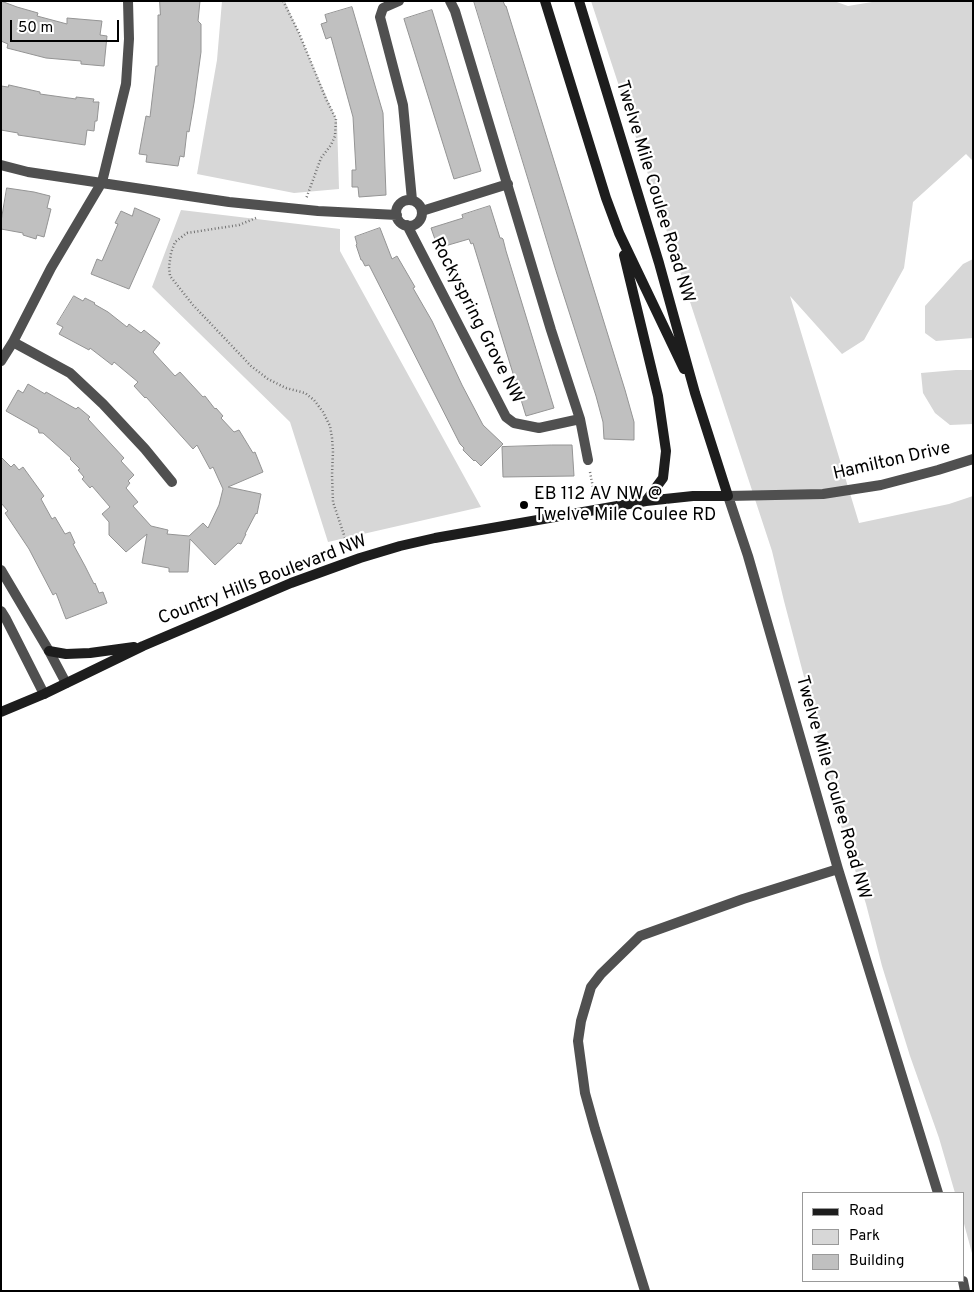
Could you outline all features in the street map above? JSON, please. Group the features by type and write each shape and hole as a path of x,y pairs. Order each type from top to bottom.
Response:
{"main road":[{"name":"Twelve Mile Coulee Road NW","path":"545,1 603,189 619,233 695,393"},
{"name":"Twelve Mile Coulee Road NW","path":"579,1 657,254 695,393 728,496"},
{"path":"619,233 658,396 666,452 662,478 646,501"},
{"name":"Country Hills Boulevard NW","path":"1,712 44,694 143,646 291,583 400,546 435,538 646,501 693,496 728,496"},
{"path":"49,651 66,654 90,653 143,646"}],"street":[{"path":"2,358 13,342 51,268 102,182 126,84 129,39 128,1"},
{"path":"399,1 384,8 380,17 403,105 412,200"},
{"path":"450,1 455,11 551,330 580,419 588,460"},
{"path":"1,165 28,172 267,206 318,212 397,215"},
{"path":"422,211 508,184"},
{"path":"406,200 412,200 419,204 422,211 422,217 413,225 400,222 397,215 397,209 400,204 406,200"},
{"name":"Rockyspring Grove NW","path":"407,225 506,417 514,423 539,428 580,419"},
{"path":"13,342 70,373 103,404 145,449 172,482"},
{"name":"Hamilton Drive","path":"728,496 823,494 881,484 973,459"},
{"name":"Twelve Mile Coulee Road NW","path":"728,496 748,556 838,868 938,1192"},
{"path":"1,570 66,683"},
{"path":"1,611 44,694"},
{"path":"644,1291 585,1093 578,1041 581,1021 591,987 601,974 640,936 743,899 838,868"}],"path":[{"path":"283,1 336,118 335,136 321,158 302,210"},
{"path":"267,206 264,215 247,222 187,234 175,242 170,260 170,276 193,306 251,366 268,379 286,388 305,393 314,400 323,412 330,426 332,438 334,502 352,561"},
{"path":"588,460 597,510"}],"green space":[{"path":"222,1 285,1 337,121 339,189 294,193 197,174 217,60"},
{"path":"591,1 834,1 848,6 878,1 973,1 973,161 966,154 913,202 904,268 864,340 842,354 790,296 859,523 949,504 973,496 973,1257 964,1224 964,1192 955,1192 939,1138 910,1056 882,966 866,904 832,798 812,707 772,551"},
{"path":"181,210 340,229 340,251 481,507 328,542 290,422 152,287"},
{"path":"973,259 973,338 936,341 925,333 925,306 963,264"},
{"path":"973,370 973,424 950,425 935,413 923,393 921,373"}],"building":[{"path":"1,1 38,13 37,16 67,24 67,18 102,21 100,35 107,36 104,66 81,64 81,61 46,58 7,48 8,44 1,41"},
{"path":"160,1 200,1 198,21 201,24 201,52 184,157 180,156 178,166 146,162 147,155 139,154 146,116 150,117 156,66 158,66 158,15 160,15"},
{"path":"474,1 503,1 506,6 625,390 634,422 634,440 604,439 603,422 596,396"},
{"path":"352,7 383,113 386,195 359,197 358,187 352,187 352,170 356,170 353,117 331,37 326,39 321,24 327,22 325,15"},
{"path":"432,10 481,171 454,179 404,19"},
{"path":"9,85 40,92 40,94 76,99 76,97 94,99 93,102 99,102 94,131 87,130 85,145 18,135 18,133 1,130 1,86 8,87"},
{"path":"7,188 50,196 47,208 51,209 44,237 37,235 36,239 23,235 23,233 1,229"},
{"path":"490,206 500,238 503,239 554,408 526,416 473,243 471,244 469,239 438,248 431,228 463,218 462,215"},
{"path":"135,208 160,219 129,289 91,274 97,259 102,261 118,224 115,223 121,211 132,216"},
{"path":"380,228 392,259 397,256 415,287 413,288 432,321 483,425 503,444 481,466 463,450 464,448 460,444 369,265 365,266 361,260 355,237"},
{"path":"74,296 83,301 85,298 95,303 127,327 129,324 141,333 144,330 160,343 153,352 175,376 180,372 203,397 205,396 234,432 239,430 253,453 255,452 263,472 228,487 261,494 257,514 241,544 238,543 215,565 190,539 188,572 169,572 169,568 142,563 147,534 126,552 109,535 109,522 102,514 110,507 92,486 90,488 82,479 84,477 78,470 80,469 71,458 43,433 39,433 38,429 6,411 18,390 23,393 28,384 76,409 78,407 90,417 88,419 124,458 121,461 134,475 128,481 130,483 126,488 138,502 133,506 151,526 168,530 167,534 189,536 203,523 208,528 219,505 223,489 213,467 210,469 197,445 193,449 134,386 138,382 114,362 112,365 90,348 89,350 59,334 63,327 57,324"},
{"path":"572,445 574,476 503,477 502,447"},
{"path":"1,457 11,467 14,464 19,470 23,467 44,496 41,499 52,519 55,517 65,534 70,532 75,543 73,544 99,593 103,592 107,603 66,619 56,593 53,595 29,549 5,513 8,511 1,503"}],"place":[{"name":"EB 112 AV NW @ Twelve Mile Coulee RD","path":"524,505"}]}
